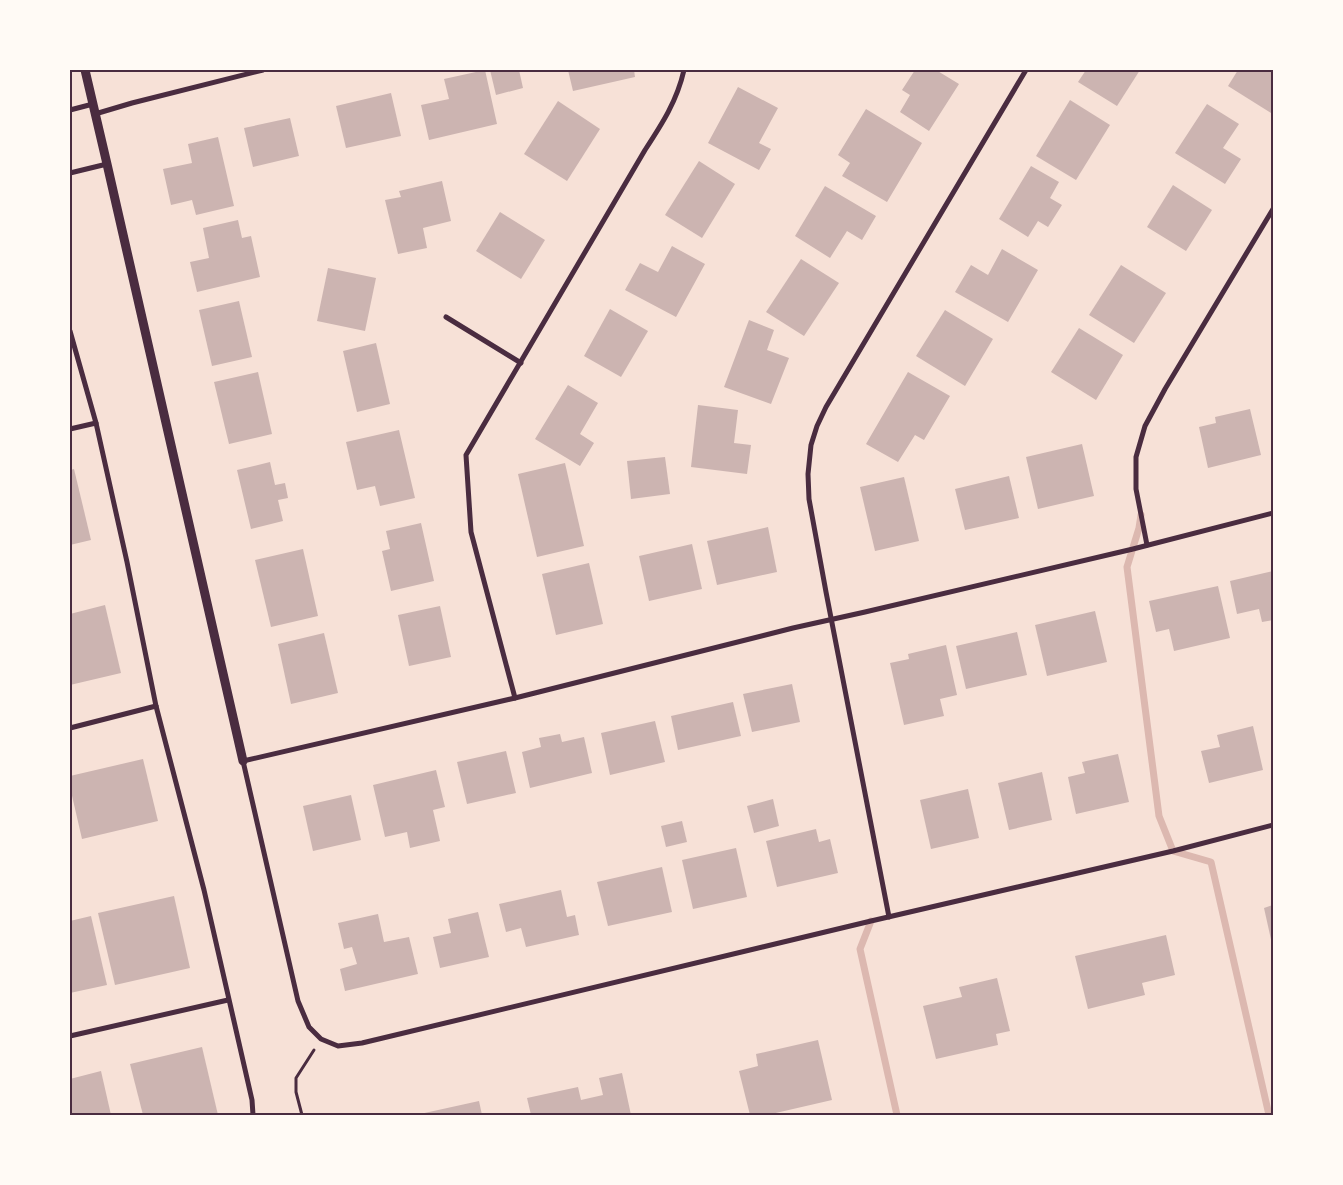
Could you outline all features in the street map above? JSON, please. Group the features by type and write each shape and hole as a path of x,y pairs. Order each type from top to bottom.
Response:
{"street":[{"path":"84,70 298,1002 309,1027 321,1039 338,1046 362,1042 1273,826"},
{"path":"95,114 132,102 263,70"},
{"path":"515,698 471,532 466,455 670,112 681,85 684,70"},
{"path":"889,917 810,499 808,474 811,445 826,407 1026,70"},
{"path":"70,110 93,104"},
{"path":"70,174 107,164"},
{"path":"1147,545 1136,489 1136,457 1145,426 1273,209"},
{"path":"446,317 521,363"},
{"path":"70,331 96,423 156,706 204,890 252,1100 253,1115"},
{"path":"70,429 96,423"},
{"path":"243,761 515,698 793,628 1147,545 1273,513"},
{"path":"70,728 156,706"},
{"path":"70,1036 228,1000"}],"path":[{"path":"302,1115 296,1092 296,1078 321,1039"}],"building":[{"path":"485,70 497,124 429,140 421,105 449,99 444,79"},
{"path":"490,70 519,70 523,88 496,95"},
{"path":"568,70 634,70 635,77 573,91"},
{"path":"915,70 936,70 959,84 929,131 900,112 910,95 902,90"},
{"path":"1086,70 1140,70 1117,106 1078,82"},
{"path":"1238,70 1273,70 1273,111 1271,113 1228,86"},
{"path":"738,87 778,108 759,143 771,149 759,170 708,143"},
{"path":"391,93 401,136 346,148 336,106"},
{"path":"1070,100 1110,125 1076,180 1036,156"},
{"path":"558,101 600,129 567,181 524,154"},
{"path":"1207,104 1239,124 1223,148 1241,159 1225,184 1175,153"},
{"path":"866,109 922,143 887,202 842,176 850,163 838,155"},
{"path":"290,118 299,156 253,167 244,128"},
{"path":"218,137 234,206 196,215 192,200 171,205 163,169 192,163 188,144"},
{"path":"699,161 735,184 702,238 665,215"},
{"path":"1031,166 1059,182 1050,198 1062,205 1048,227 1038,221 1028,237 999,219"},
{"path":"442,181 451,221 423,228 427,248 398,254 385,200 401,197 399,191"},
{"path":"1173,185 1212,210 1186,251 1147,227"},
{"path":"825,186 876,216 862,240 847,231 830,258 795,236"},
{"path":"500,212 545,240 521,279 476,251"},
{"path":"238,220 242,238 251,236 260,277 197,292 190,262 209,258 203,228"},
{"path":"672,246 705,264 676,317 625,290 640,263 658,272"},
{"path":"1002,249 1038,270 1008,322 955,292 971,265 988,275"},
{"path":"801,259 839,283 804,336 766,312"},
{"path":"1121,265 1166,293 1134,343 1089,315"},
{"path":"328,268 376,278 365,331 317,321"},
{"path":"239,301 252,357 212,366 199,310"},
{"path":"610,309 648,331 621,377 584,356"},
{"path":"945,310 993,339 965,386 916,356"},
{"path":"749,320 774,330 767,350 789,358 771,404 724,387"},
{"path":"1079,328 1123,355 1096,400 1051,372"},
{"path":"376,343 390,404 357,412 343,351"},
{"path":"258,372 272,434 229,444 214,382"},
{"path":"908,372 950,396 924,440 915,435 898,462 866,444"},
{"path":"568,385 598,403 580,434 594,443 580,466 535,439"},
{"path":"698,405 738,410 734,443 751,445 747,474 691,467"},
{"path":"1250,409 1261,455 1208,468 1199,427 1216,423 1215,417"},
{"path":"399,430 415,498 380,506 375,486 357,490 346,442"},
{"path":"1082,444 1094,496 1038,509 1026,457"},
{"path":"665,457 670,494 631,499 627,461"},
{"path":"270,462 275,485 285,483 288,498 278,500 283,521 251,529 237,470"},
{"path":"565,463 584,546 537,557 518,474"},
{"path":"74,469 91,540 70,545 70,470"},
{"path":"1009,476 1019,518 965,530 955,489"},
{"path":"904,477 919,541 875,551 860,487"},
{"path":"421,523 434,581 391,591 382,551 390,549 386,531"},
{"path":"768,527 777,572 717,585 707,541"},
{"path":"692,544 702,589 649,601 639,556"},
{"path":"303,549 318,616 271,627 255,560"},
{"path":"589,563 603,624 556,635 542,574"},
{"path":"1273,571 1273,620 1262,622 1259,609 1237,614 1230,581"},
{"path":"1218,586 1230,638 1174,651 1169,629 1156,632 1149,601"},
{"path":"105,605 121,673 70,685 70,614"},
{"path":"440,606 451,657 409,666 398,615"},
{"path":"1095,611 1107,662 1047,676 1035,625"},
{"path":"1017,632 1027,675 966,689 956,646"},
{"path":"324,633 338,693 291,704 278,644"},
{"path":"946,645 957,695 940,699 944,716 904,725 890,663 909,659 908,654"},
{"path":"792,684 800,722 752,732 743,694"},
{"path":"733,702 741,736 678,750 671,716"},
{"path":"655,721 665,762 610,775 601,733"},
{"path":"1253,726 1263,770 1209,783 1201,751 1220,747 1217,735"},
{"path":"560,734 562,742 584,737 592,773 530,788 522,752 541,747 539,738"},
{"path":"506,751 516,793 467,804 457,762"},
{"path":"1118,754 1129,802 1076,814 1068,777 1085,773 1082,762"},
{"path":"143,759 158,821 82,839 70,787 70,776"},
{"path":"436,770 445,807 433,810 440,841 410,848 407,832 385,837 373,785"},
{"path":"1042,772 1052,820 1009,830 998,783"},
{"path":"968,789 979,838 931,849 920,800"},
{"path":"351,795 361,840 313,851 303,806"},
{"path":"773,799 779,826 754,833 747,806"},
{"path":"682,821 687,842 666,847 661,826"},
{"path":"816,829 819,842 830,839 838,873 777,887 766,841"},
{"path":"736,848 747,897 693,909 682,860"},
{"path":"662,867 672,912 608,926 597,882"},
{"path":"561,890 567,917 575,915 579,935 526,947 521,928 506,932 499,904"},
{"path":"174,896 190,968 115,985 98,913"},
{"path":"1273,905 1273,944 1272,944 1264,908"},
{"path":"478,912 489,957 440,968 433,937 451,933 448,919"},
{"path":"378,914 384,942 409,937 418,974 345,991 340,969 357,964 352,947 344,949 338,923"},
{"path":"91,916 107,985 70,993 70,921"},
{"path":"1166,935 1175,975 1142,983 1145,995 1088,1009 1075,956"},
{"path":"997,978 1010,1031 996,1034 998,1045 936,1059 923,1006 962,997 959,987"},
{"path":"818,1040 832,1100 767,1115 750,1115 739,1071 758,1066 756,1054"},
{"path":"202,1047 218,1115 143,1115 130,1064"},
{"path":"101,1071 111,1115 70,1115 70,1079"},
{"path":"622,1073 631,1115 531,1115 527,1098 578,1087 581,1100 603,1095 599,1078"},
{"path":"479,1101 482,1115 420,1115 420,1114"}],"waterway":[{"path":"1141,515 1127,567 1159,816 1173,851 1211,862 1269,1115"},
{"path":"871,921 860,949 897,1115"}]}
